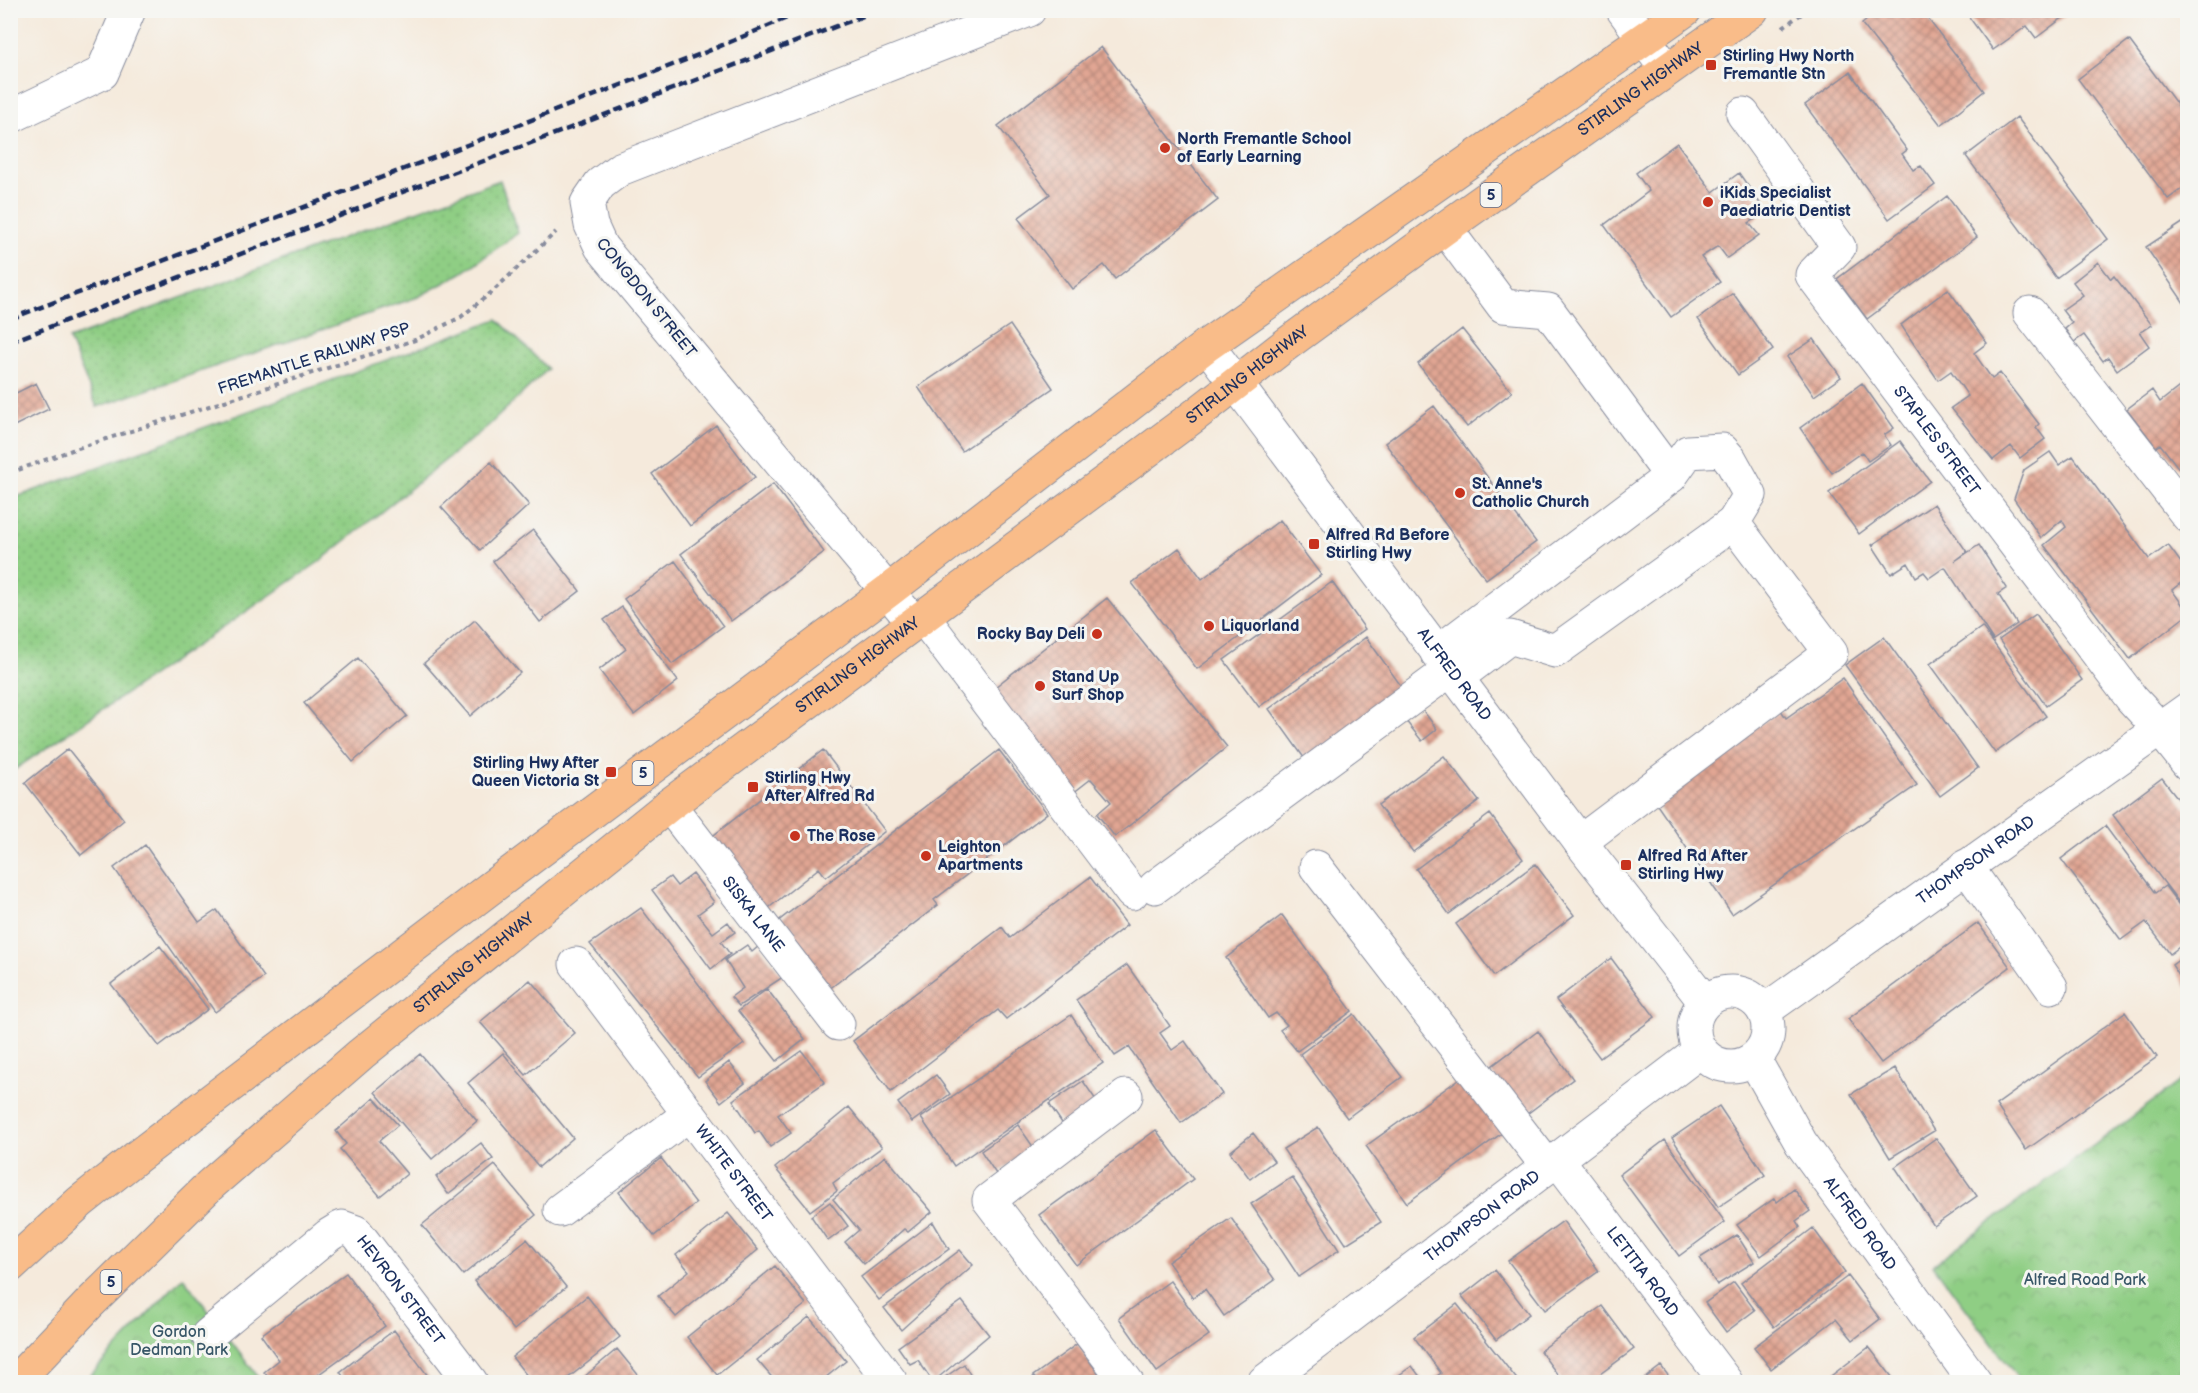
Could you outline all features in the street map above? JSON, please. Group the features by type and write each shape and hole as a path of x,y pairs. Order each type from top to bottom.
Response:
{"highway":[{"name":"5","path":"10,1266 80,1202 138,1156 517,868 888,591 1207,345 1685,10"},
{"name":"STIRLING HIGHWAY","path":"15,1383 90,1303 210,1185 361,1054 669,805 1445,228 1752,10"}],"street":[{"path":"10,117 102,73 129,10"},
{"path":"587,203 600,184 620,169 1029,10"},
{"path":"1623,10 1667,70"},
{"name":"STAPLES STREET","path":"1743,114 1839,247 1812,275 2132,699 2160,729 2187,764"},
{"name":"CONGDON STREET","path":"587,203 591,225 602,247 888,591 918,620 1144,890 1448,667"},
{"path":"1445,228 1503,306 1548,310 1671,476"},
{"path":"2030,312 2187,516"},
{"name":"ALFRED ROAD","path":"1207,345 1234,385 1580,842 1705,1002"},
{"path":"1722,450 1731,459 1749,495 1733,523 1555,651 1510,637 1448,667 1671,476 1688,452 1722,450"},
{"path":"1580,842 1831,653 1733,523"},
{"name":"THOMPSON ROAD","path":"1764,1011 2187,710"},
{"name":"SISKA LANE","path":"669,805 838,1024"},
{"path":"1966,866 2051,987"},
{"name":"LETITIA ROAD","path":"1316,867 1726,1383"},
{"name":"WHITE STREET","path":"576,964 891,1383"},
{"path":"1725,992 1748,995 1757,1001 1768,1021 1769,1031 1762,1051 1743,1065 1731,1067 1719,1065 1709,1059 1700,1050 1695,1039 1694,1026 1697,1013 1705,1002 1714,995 1725,992"},
{"name":"THOMPSON ROAD","path":"1264,1383 1700,1050"},
{"name":"ALFRED ROAD","path":"1754,1059 1801,1143 1975,1383"},
{"path":"1126,1096 989,1200 1127,1383"},
{"path":"560,1210 688,1114"},
{"name":"HEVRON STREET","path":"208,1335 329,1235 342,1227 356,1232 471,1383"}],"path":[{"name":"FREMANTLE RAILWAY PSP","path":"10,473 72,450 415,340 461,317 493,291 587,203"}],"green space":[{"path":"500,180 518,233 462,273 418,297 97,407 69,339"},
{"path":"497,319 548,369 488,426 319,562 11,772 11,499"},
{"name":"Alfred Road Park","path":"2187,1076 2187,1382 2021,1382 1933,1265"},
{"name":"Gordon Dedman Park","path":"183,1277 262,1382 84,1382"}],"building":[{"path":"1879,10 1921,10 1984,91 1941,125 1862,24"},
{"path":"1964,10 2073,10 2036,38 2027,26 1993,50"},
{"path":"2129,40 2187,118 2187,185 2168,199 2078,79"},
{"path":"1101,47 1218,200 1115,279 1104,265 1072,289 1018,218 1050,194 998,126"},
{"path":"1850,72 1907,150 1902,154 1913,170 1921,166 1935,185 1889,219 1805,105"},
{"path":"2017,117 2108,239 2056,278 1966,156"},
{"path":"1677,143 1713,192 1739,173 1766,212 1749,223 1759,235 1727,258 1718,246 1701,257 1720,282 1671,317 1604,225 1649,191 1636,173"},
{"path":"1947,196 1977,237 1867,319 1837,279"},
{"path":"2187,220 2187,301 2184,303 2146,247"},
{"path":"2098,262 2111,279 2114,276 2152,325 2140,333 2149,346 2117,370 2108,357 2103,361 2084,335 2074,342 2065,329 2072,323 2062,310 2083,295 2073,282"},
{"path":"1948,289 1987,343 1974,353 1992,379 2000,373 2039,424 2036,427 2045,439 2020,458 2011,446 1993,460 1951,408 1968,396 1951,371 1938,380 1901,325"},
{"path":"1733,293 1773,350 1738,375 1698,319"},
{"path":"1010,325 1053,388 962,451 918,387"},
{"path":"1462,329 1512,392 1467,427 1418,364"},
{"path":"1814,339 1841,377 1814,396 1787,357"},
{"path":"2187,381 2187,464 2180,470 2160,444 2156,447 2127,409 2152,390 2160,402"},
{"path":"36,383 49,409 10,428 10,396"},
{"path":"1862,383 1894,428 1884,435 1891,445 1868,461 1862,452 1832,473 1800,428"},
{"name":"St. Anne's Catholic Church","path":"1434,406 1536,542 1486,579 1385,443"},
{"path":"716,425 755,477 690,526 652,474"},
{"path":"1900,441 1930,481 1859,534 1829,493"},
{"path":"2050,452 2059,465 2073,456 2149,559 2168,545 2187,571 2187,578 2172,590 2187,611 2187,615 2130,659 2044,545 2066,527 2062,520 2041,538 2014,499 2024,470"},
{"path":"491,462 529,505 480,550 441,507"},
{"path":"773,484 824,552 731,621 681,554"},
{"path":"1934,504 1967,552 1955,561 1979,545 2007,588 1998,594 2017,624 1993,640 1945,567 1929,578 1924,572 1916,577 1908,563 1891,574 1872,545"},
{"name":"Liquorland","path":"1280,520 1321,575 1197,669 1132,583 1179,548 1202,579"},
{"path":"533,530 580,591 540,622 493,561"},
{"path":"675,561 723,626 672,664 624,599"},
{"path":"1332,582 1365,629 1259,707 1224,660"},
{"path":"1107,598 1227,747 1115,837 1097,814 1111,802 1091,779 1073,793 990,691"},
{"path":"622,607 678,681 634,715 599,670 626,649 604,620"},
{"path":"2036,614 2082,680 2046,706 1999,640"},
{"path":"475,620 520,673 470,716 424,663"},
{"path":"1982,627 2046,716 1995,753 1930,664"},
{"path":"1366,637 1404,690 1307,762 1269,709"},
{"path":"1884,637 1978,768 1940,796 1845,665"},
{"path":"358,658 407,716 353,762 304,703"},
{"path":"1843,678 1917,785 1732,914 1653,799 1781,710 1786,718"},
{"path":"1421,708 1437,729 1422,741 1405,720"},
{"path":"68,749 124,820 81,855 25,783"},
{"name":"The Rose","path":"823,750 885,831 826,877 819,868 761,914 705,842"},
{"name":"Leighton Apartments","path":"999,750 1047,813 934,900 938,905 824,993 772,926"},
{"path":"1444,756 1479,801 1413,852 1378,805"},
{"path":"2162,778 2187,810 2187,913 2113,815"},
{"path":"1490,814 1523,859 1449,914 1416,869"},
{"path":"2105,826 2155,893 2165,886 2187,916 2187,941 2170,954 2146,922 2121,940 2061,859"},
{"path":"145,845 199,922 217,910 264,977 215,1012 114,868"},
{"path":"1535,864 1574,915 1494,976 1456,924"},
{"path":"693,874 714,902 698,914 713,933 728,922 735,932 721,942 730,954 711,969 652,890 670,877 677,886"},
{"name":"Leighton Apartments","path":"1090,877 1127,925 1006,1019 998,1010 891,1092 853,1041 1002,927 1010,938"},
{"path":"641,908 744,1044 698,1077 590,944"},
{"path":"1282,915 1352,1011 1297,1051 1280,1030 1287,1025 1276,1013 1268,1018 1226,958"},
{"path":"1978,923 2010,967 1881,1063 1848,1019"},
{"path":"747,945 752,952 759,946 783,977 739,1006 731,997 743,988 725,960"},
{"path":"160,946 208,1009 159,1046 111,984"},
{"path":"2187,954 2187,988 2172,965"},
{"path":"1611,958 1655,1017 1600,1058 1556,1000"},
{"path":"1127,965 1170,1026 1160,1033 1172,1050 1185,1041 1222,1094 1181,1123 1129,1047 1115,1056 1076,1000"},
{"path":"530,980 575,1033 526,1075 480,1022"},
{"path":"767,989 805,1039 777,1061 738,1011"},
{"path":"2125,1012 2157,1057 2026,1150 1996,1105"},
{"path":"1354,1014 1402,1077 1347,1118 1300,1054"},
{"path":"1071,1015 1103,1063 954,1166 921,1118"},
{"path":"1538,1031 1573,1079 1523,1117 1488,1069"},
{"path":"802,1051 825,1082 778,1115 791,1133 770,1147 759,1131 755,1133 733,1100"},
{"path":"503,1053 573,1138 539,1167 468,1083"},
{"path":"420,1054 477,1121 432,1159 375,1092"},
{"path":"729,1062 745,1083 721,1102 705,1081"},
{"path":"1895,1068 1934,1131 1890,1158 1851,1094"},
{"path":"1466,1074 1506,1130 1407,1203 1366,1146"},
{"path":"936,1075 950,1094 912,1122 898,1103"},
{"path":"1083,1081 1098,1103 1064,1126 1049,1104"},
{"path":"374,1098 398,1125 379,1141 407,1174 380,1196 340,1149 346,1144 336,1131"},
{"path":"1719,1106 1765,1175 1718,1207 1672,1138"},
{"path":"849,1107 882,1147 833,1183 837,1191 810,1211 775,1168"},
{"path":"1018,1125 1034,1148 996,1174 981,1151"},
{"path":"1318,1127 1381,1222 1346,1244 1283,1149"},
{"path":"1156,1130 1193,1179 1076,1265 1039,1215"},
{"path":"1253,1133 1274,1161 1250,1179 1230,1152"},
{"path":"1936,1138 1977,1196 1934,1226 1895,1167"},
{"path":"1665,1140 1725,1222 1679,1256 1619,1175"},
{"path":"481,1143 493,1159 448,1194 436,1177"},
{"path":"885,1156 932,1212 908,1232 904,1229 864,1264 845,1242 859,1230 833,1199"},
{"path":"661,1158 696,1203 654,1236 619,1192"},
{"path":"495,1165 536,1215 463,1275 422,1225"},
{"path":"1292,1177 1339,1250 1299,1277 1251,1204"},
{"path":"1794,1189 1810,1211 1796,1221 1800,1227 1761,1256 1737,1225 1775,1198 1777,1202"},
{"path":"830,1202 848,1226 828,1241 811,1216"},
{"path":"728,1213 758,1250 676,1317 658,1296 689,1271 676,1255"},
{"path":"1231,1218 1275,1280 1224,1316 1205,1289 1193,1298 1168,1262"},
{"path":"1563,1221 1599,1271 1545,1310 1508,1261"},
{"path":"933,1222 949,1249 879,1300 861,1277"},
{"path":"1813,1228 1845,1272 1774,1327 1741,1283"},
{"path":"1737,1235 1754,1262 1717,1285 1700,1258"},
{"path":"527,1239 566,1287 514,1330 474,1281"},
{"path":"960,1250 973,1265 901,1330 884,1308"},
{"path":"775,1266 806,1304 717,1375 687,1337"},
{"path":"1495,1270 1529,1314 1496,1340 1462,1296"},
{"path":"346,1273 385,1326 308,1382 272,1382 264,1372 279,1360 261,1335"},
{"path":"1848,1276 1880,1319 1853,1340 1836,1319 1771,1369 1754,1347"},
{"path":"1170,1281 1209,1335 1157,1372 1119,1318"},
{"path":"1734,1282 1755,1310 1726,1332 1705,1303"},
{"path":"587,1296 620,1337 563,1382 532,1382 512,1357"},
{"path":"962,1301 989,1335 933,1382 918,1360 910,1364 898,1347"},
{"path":"1457,1304 1519,1382 1429,1382 1441,1373 1414,1337"},
{"path":"1602,1306 1634,1349 1589,1382 1563,1382 1540,1351"},
{"path":"809,1317 846,1361 820,1382 776,1382 757,1360"},
{"path":"394,1330 431,1380 428,1382 347,1382 340,1372"},
{"path":"1077,1344 1105,1382 1038,1382 1033,1376"},
{"path":"1869,1347 1896,1382 1823,1382"},
{"path":"617,1349 644,1382 588,1382 584,1377"},
{"path":"964,1364 972,1378 965,1382 938,1382"},
{"path":"1412,1366 1424,1382 1389,1382"},
{"path":"1661,1366 1673,1382 1640,1382"}],"railway":[{"path":"10,319 459,148 706,52 806,10"},
{"path":"10,342 879,10"}],"place":[{"name":"Stirling Hwy North Fremantle Stn","path":"1711,65"},
{"name":"North Fremantle School of Early Learning","path":"1165,148"},
{"name":"iKids Specialist Paediatric Dentist","path":"1708,202"},
{"name":"St. Anne's Catholic Church","path":"1460,493"},
{"name":"Alfred Rd Before Stirling Hwy","path":"1314,544"},
{"name":"Liquorland","path":"1209,626"},
{"name":"Rocky Bay Deli","path":"1097,634"},
{"name":"Stand Up Surf Shop","path":"1040,686"},
{"name":"Stirling Hwy After Queen Victoria St","path":"611,772"},
{"name":"Stirling Hwy After Alfred Rd","path":"753,787"},
{"name":"The Rose","path":"795,836"},
{"name":"Leighton Apartments","path":"926,856"},
{"name":"Alfred Rd After Stirling Hwy","path":"1626,865"}]}
